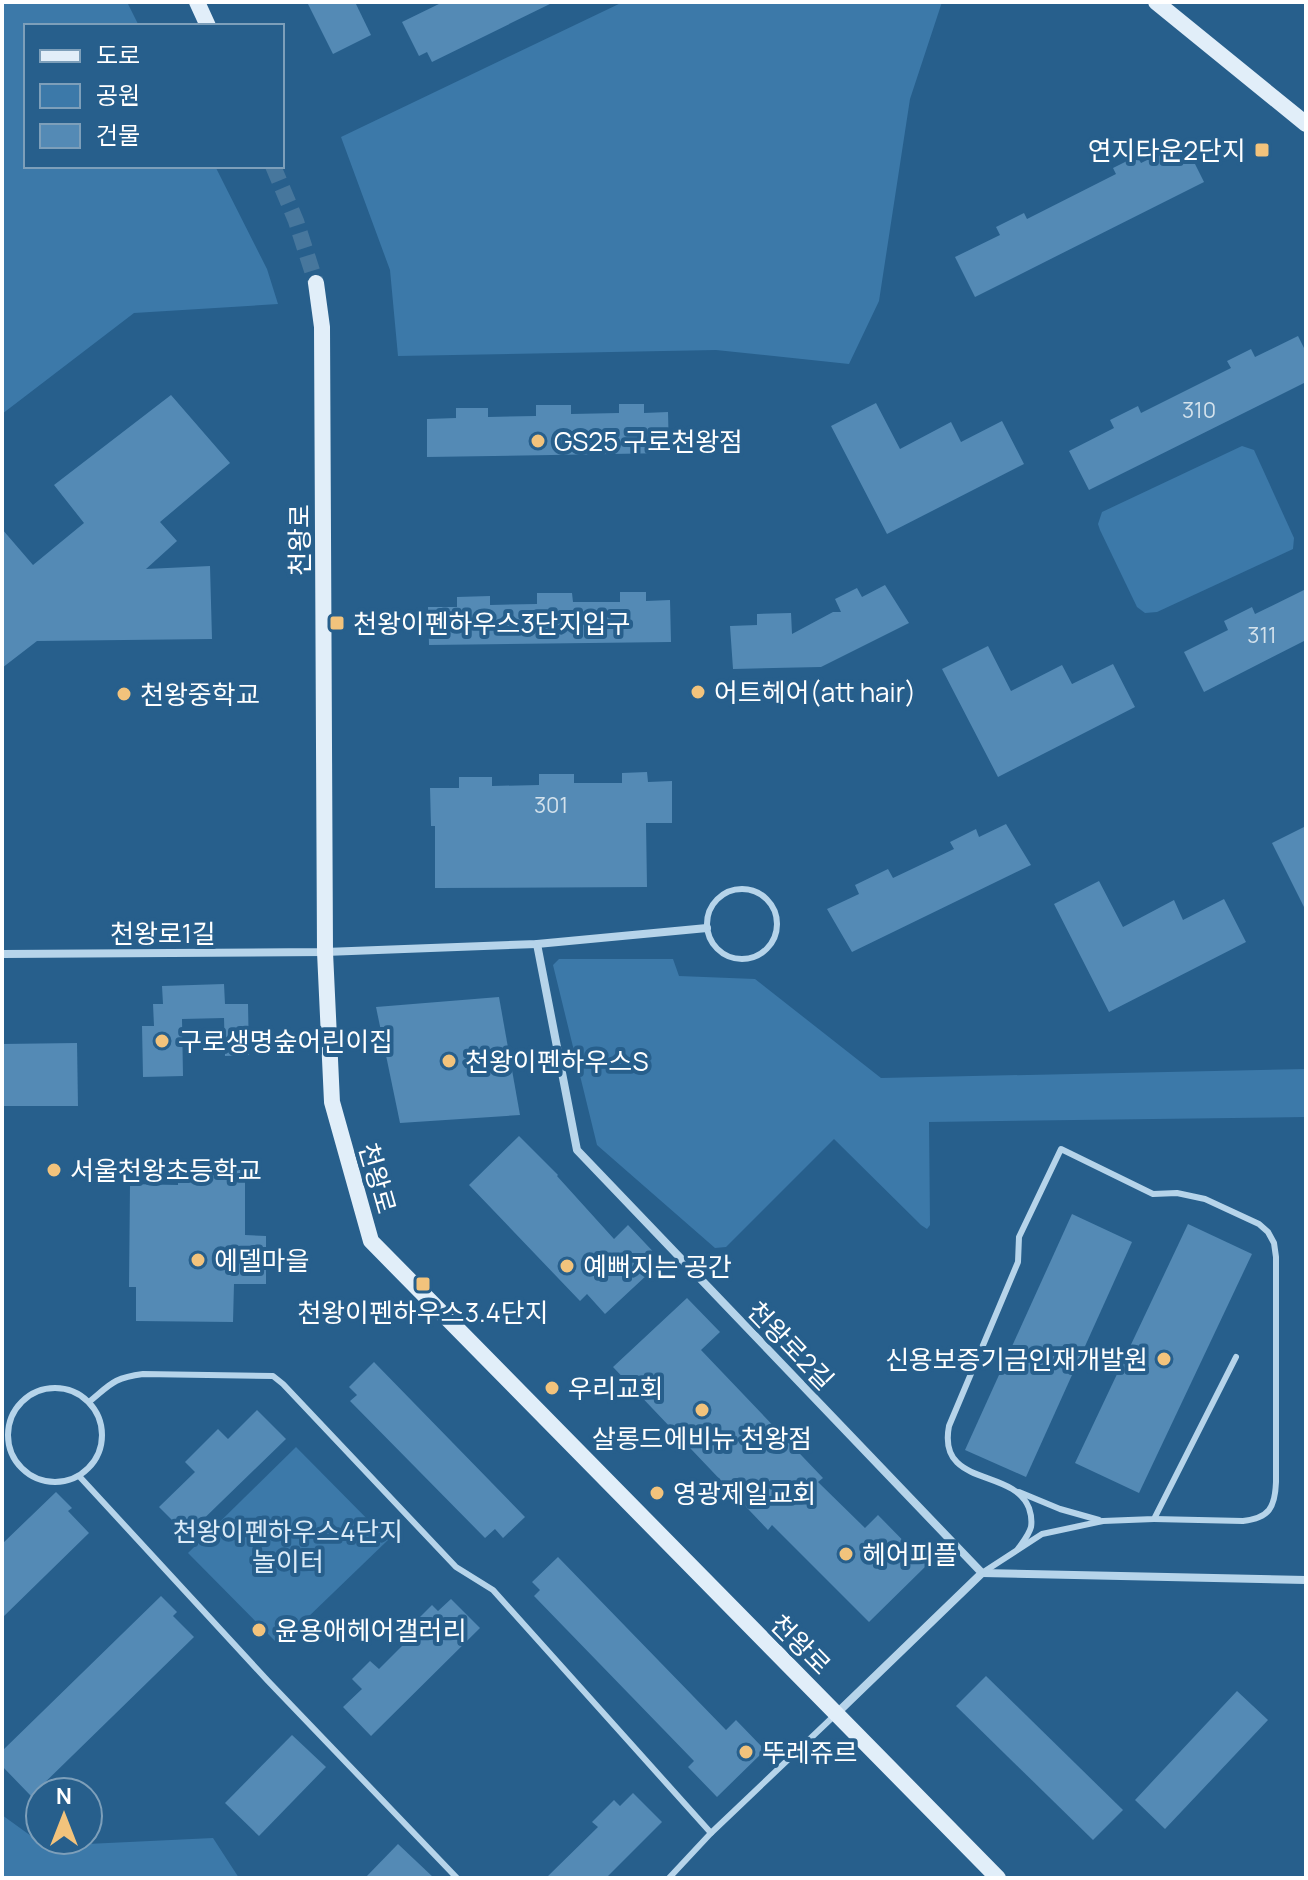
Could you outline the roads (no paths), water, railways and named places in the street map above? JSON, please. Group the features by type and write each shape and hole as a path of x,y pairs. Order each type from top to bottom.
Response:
{"street":[{"path":"197,2 207,24"},
{"path":"1156,2 1306,124"},
{"name":"천왕로","path":"316,283 322,327 325,952 332,1102 371,1241 998,1878"},
{"path":"325,952 537,944 707,928"},
{"name":"천왕로2길","path":"537,944 577,1150 982,1573"},
{"name":"천왕로1길","path":"2,954 325,952"},
{"path":"836,1714 982,1573 1306,1580"}],"lane":[{"path":"742,888 764,896 776,914 775,937 761,954 750,958 739,959 717,950 707,928 707,916 712,905 720,896 742,888"},
{"path":"982,1573 1042,1534 1103,1521 1256,1519 1267,1514 1276,1495 1276,1257 1268,1232 1259,1224 1205,1199 1177,1193 1153,1194 1061,1149 1019,1237 1018,1262 949,1426 947,1447 958,1464 971,1472 1060,1509 1103,1521"},
{"path":"1154,1519 1236,1357"},
{"path":"89,1402 116,1380 126,1376 273,1376 456,1567 493,1590 711,1833"},
{"path":"44,1388 77,1392 89,1402 98,1414 102,1428 98,1455 90,1467 64,1482 47,1482 32,1477 19,1467 7,1437 9,1420 17,1406 29,1395 44,1388"},
{"path":"79,1476 268,1681 457,1878"},
{"path":"1012,1489 1021,1495 1031,1516 1031,1528 1018,1549"},
{"path":"669,1878 711,1833 836,1714"}],"tunnel":[{"path":"274,168 296,221 316,283"}],"place":[{"name":"연지타운2단지","path":"1262,150"},
{"name":"GS25 구로천왕점","path":"538,441"},
{"name":"천왕이펜하우스3단지입구","path":"337,623"},
{"name":"어트헤어(att hair)","path":"698,692"},
{"name":"천왕중학교","path":"124,694"},
{"name":"구로생명숲어린이집","path":"162,1041"},
{"name":"천왕이펜하우스S","path":"449,1061"},
{"name":"서울천왕초등학교","path":"54,1170"},
{"name":"에델마을","path":"198,1260"},
{"name":"예뻐지는 공간","path":"567,1266"},
{"name":"천왕이펜하우스3.4단지","path":"423,1284"},
{"name":"신용보증기금인재개발원","path":"1164,1359"},
{"name":"우리교회","path":"552,1388"},
{"name":"살롱드에비뉴 천왕점","path":"702,1410"},
{"name":"영광제일교회","path":"657,1493"},
{"name":"헤어피플","path":"846,1554"},
{"name":"윤용애헤어갤러리","path":"259,1630"},
{"name":"뚜레쥬르","path":"746,1752"}],"park label":[{"name":"천왕이펜하우스4단지 놀이터","path":"288,1546"}]}
